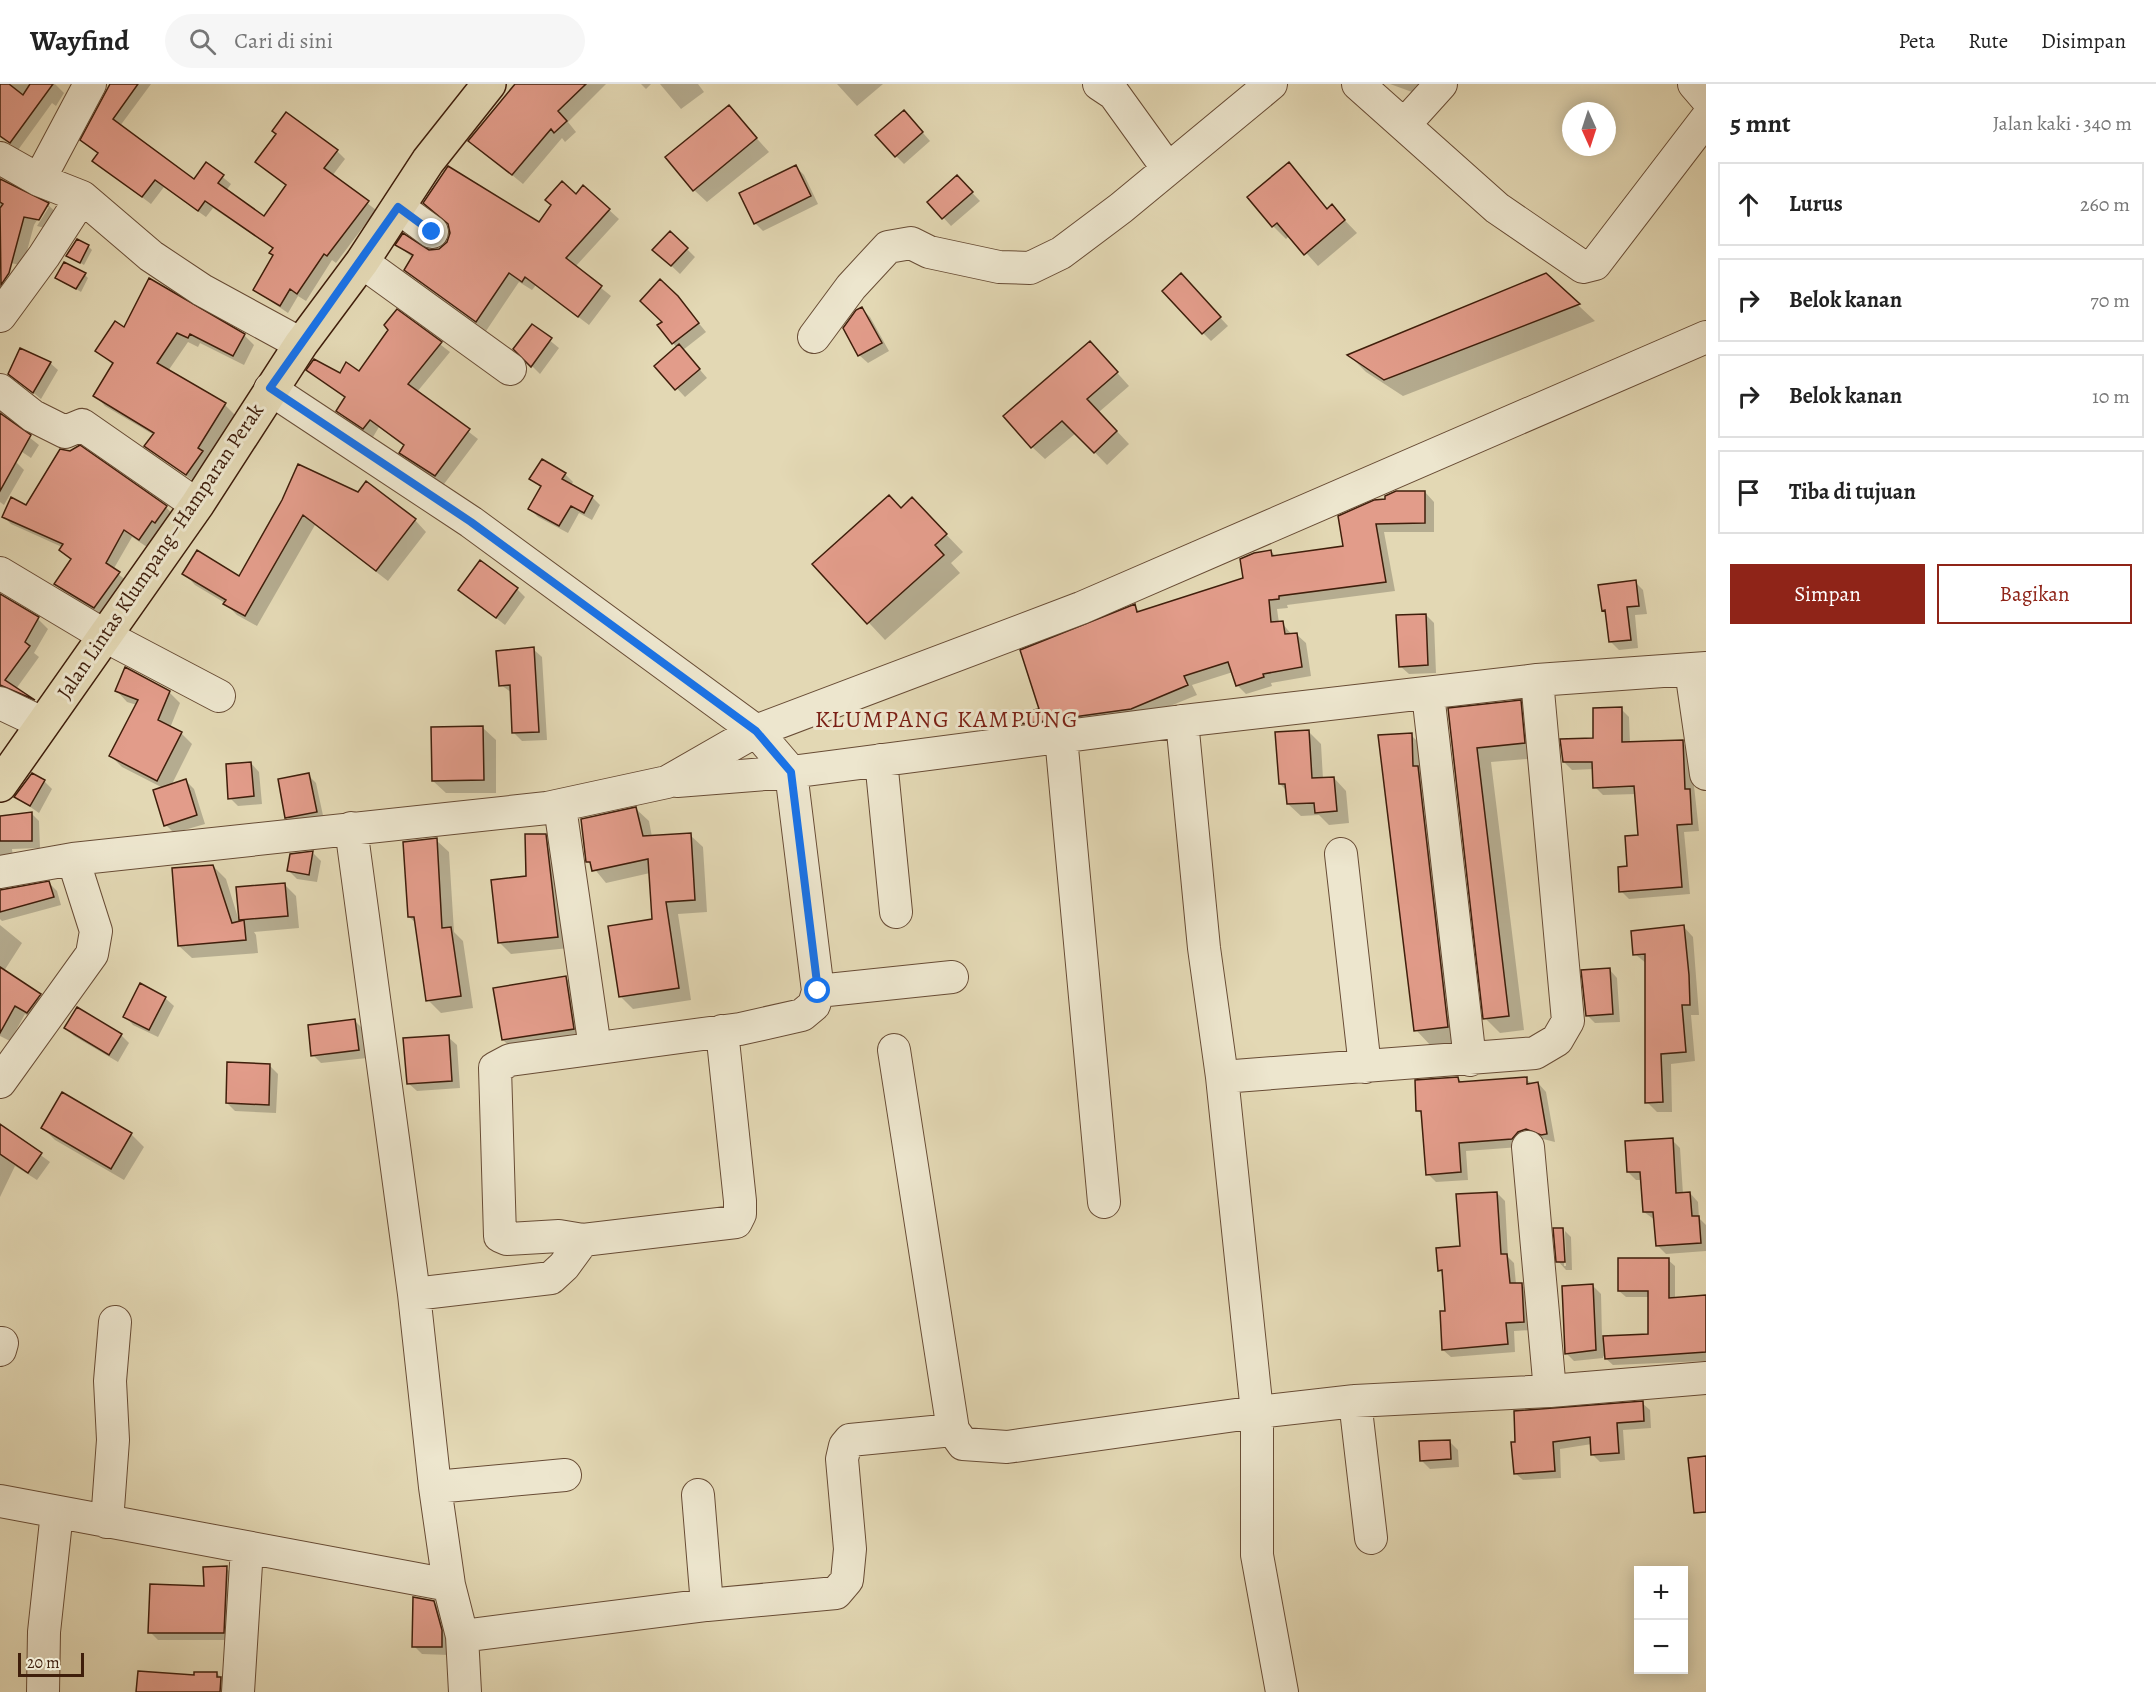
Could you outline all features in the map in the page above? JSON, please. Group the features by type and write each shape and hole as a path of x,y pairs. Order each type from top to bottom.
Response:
{"main road":[{"name":"Jalan Lintas Klumpang–Hamparan Perak","path":"0,785 197,505 270,388 362,262 428,161 489,84"}],"street":[{"path":"39,180 90,84"},
{"path":"1099,84 1114,94 1168,169"},
{"path":"814,337 851,287 888,247 911,243 929,252 999,267 1030,268 1061,253 1271,84"},
{"path":"1358,84 1497,208 1575,262 1590,267 1595,264 1706,119"},
{"path":"1404,125 1441,84"},
{"path":"1694,84 1706,98"},
{"path":"0,158 39,180 82,196 151,256 202,290 301,344"},
{"path":"0,316 44,256 82,196"},
{"path":"398,207 432,232"},
{"path":"362,262 510,369"},
{"path":"667,782 756,731 1081,608 1706,338"},
{"path":"270,388 471,522 756,731 791,772 818,991 814,1005 802,1015 722,1031 510,1060 498,1066 494,1072 500,1236 507,1239 560,1236 583,1240 736,1222 740,1214 740,1201 722,1031"},
{"path":"0,390 33,416 65,432 82,425 197,505"},
{"path":"0,573 106,637 219,696"},
{"path":"0,872 73,860 560,807 667,782 791,772 1182,721 1537,680 1699,669 1706,774"},
{"path":"1222,1077 1470,1060 1535,1053 1557,1040 1568,1021 1537,680"},
{"path":"1428,694 1470,1060"},
{"path":"0,702 42,723"},
{"path":"1182,721 1204,948 1222,1077 1257,1412 1257,1555 1282,1692"},
{"path":"1061,737 1104,1202"},
{"path":"881,760 896,912"},
{"path":"560,807 595,1048"},
{"path":"351,828 414,1294 435,1488 450,1584 462,1636 465,1692"},
{"path":"1341,854 1365,1067"},
{"path":"0,1082 92,954 96,931 73,860"},
{"path":"818,991 952,977"},
{"path":"894,1050 953,1430 963,1444 1007,1447 1257,1412 1355,1401 1550,1391 1706,1378"},
{"path":"1528,1148 1550,1391"},
{"path":"414,1294 551,1278 564,1266 583,1240"},
{"path":"107,1522 113,1440 110,1380 115,1322"},
{"path":"1355,1401 1371,1538"},
{"path":"462,1636 707,1605 836,1593 848,1580 850,1549 842,1459 845,1446 850,1440 953,1430"},
{"path":"435,1488 565,1476"},
{"path":"698,1496 707,1605"},
{"path":"0,1501 450,1584"},
{"path":"43,1692 44,1632 57,1512"},
{"path":"238,1692 247,1548"}],"building":[{"path":"0,84 9,84 23,95 30,84 53,84 10,143 0,136"},
{"path":"110,84 138,84 113,119 194,179 206,162 224,175 218,183 264,216 286,185 255,162 276,134 272,131 286,112 338,150 324,168 369,201 327,256 324,254 297,294 290,289 280,306 253,290 273,255 269,253 273,248 205,201 198,211 155,180 142,197 92,161 98,153 80,140"},
{"path":"515,84 586,84 558,111 567,121 554,133 551,129 512,175 468,141"},
{"path":"729,105 757,138 693,191 665,157"},
{"path":"904,110 923,132 895,157 875,135"},
{"path":"1289,162 1327,209 1332,204 1345,220 1304,255 1277,223 1272,227 1247,197"},
{"path":"796,165 811,196 754,224 739,193"},
{"path":"448,166 539,222 551,205 545,200 562,181 576,194 583,185 610,209 566,258 602,286 578,317 525,277 522,282 509,273 476,322 404,270 413,255 395,245 403,233 429,250 439,249 447,242 450,233 448,224 423,203"},
{"path":"957,175 973,192 942,219 927,202"},
{"path":"0,179 49,203 39,220 24,217 9,273 1,285 0,208 3,204 0,202"},
{"path":"670,231 688,248 671,266 652,250"},
{"path":"77,239 89,245 80,263 66,256"},
{"path":"64,262 86,273 76,289 55,278"},
{"path":"1181,273 1221,317 1202,334 1162,291"},
{"path":"1546,273 1580,304 1384,380 1347,355"},
{"path":"149,278 245,334 233,356 190,334 188,338 177,333 157,363 226,403 198,448 203,451 186,475 144,446 154,433 93,396 113,363 95,351 115,321 124,327"},
{"path":"660,279 678,296 699,323 672,344 657,325 662,322 640,301"},
{"path":"862,307 882,343 858,356 843,328 856,310"},
{"path":"397,309 442,342 408,384 470,429 435,476 399,453 404,445 370,420 363,429 336,411 345,397 306,370 314,359 340,373 346,362 359,371 388,330 384,325"},
{"path":"532,324 552,338 531,367 513,349"},
{"path":"1090,341 1118,372 1087,399 1117,431 1094,453 1062,421 1031,448 1003,416"},
{"path":"679,344 700,369 675,390 654,366"},
{"path":"20,348 51,362 33,393 8,374"},
{"path":"0,413 31,435 0,491"},
{"path":"80,445 167,506 155,523 152,521 139,540 124,530 106,563 120,572 94,608 54,584 71,559 59,550 63,544 2,517 11,497 26,505 60,449 70,451"},
{"path":"542,459 566,473 562,479 593,496 584,513 571,506 559,526 528,509 541,486 529,479"},
{"path":"298,464 358,492 366,481 416,519 376,571 303,515 245,616 223,604 226,600 182,574 197,550 239,576 282,500"},
{"path":"1396,491 1425,491 1425,523 1376,524 1386,582 1279,596 1279,599 1269,600 1271,622 1283,621 1285,634 1297,633 1302,667 1263,674 1264,677 1236,686 1228,662 1184,676 1188,685 1131,709 1023,724 1021,712 1039,709 1020,650 1135,604 1137,612 1243,578 1240,559 1254,553 1271,550 1272,556 1343,546 1338,516 1374,500 1385,499 1385,496"},
{"path":"889,495 901,508 912,497 947,534 935,545 944,555 867,624 812,564"},
{"path":"480,560 518,588 496,618 458,590"},
{"path":"1636,580 1639,606 1627,607 1631,640 1609,642 1605,610 1602,611 1598,585"},
{"path":"0,594 39,617 25,642 30,646 5,680 35,700 0,685"},
{"path":"1426,614 1428,665 1399,667 1396,615"},
{"path":"534,647 539,732 512,733 510,685 499,686 496,651"},
{"path":"125,667 170,691 158,720 182,732 157,781 109,756 138,700 115,691"},
{"path":"1521,700 1525,743 1477,748 1509,1016 1483,1019 1448,708"},
{"path":"1622,707 1622,742 1683,740 1685,789 1690,789 1692,824 1677,825 1682,887 1619,892 1618,867 1627,866 1625,836 1638,835 1634,786 1593,788 1592,762 1563,762 1560,739 1593,738 1593,708"},
{"path":"483,726 484,780 432,781 431,727"},
{"path":"1309,730 1312,778 1334,777 1337,811 1315,813 1314,803 1287,804 1285,784 1279,784 1275,732"},
{"path":"1412,733 1413,766 1418,766 1448,1027 1414,1031 1378,735"},
{"path":"251,762 254,796 228,799 226,764"},
{"path":"32,773 45,780 30,806 14,797"},
{"path":"309,773 317,812 285,818 278,779"},
{"path":"186,779 197,815 164,826 153,790"},
{"path":"636,807 643,836 691,833 695,900 666,902 679,988 619,997 608,926 652,919 648,859 592,871 590,862 586,862 581,819"},
{"path":"32,812 32,841 0,841 0,816"},
{"path":"525,834 546,834 558,937 498,943 491,880 526,876"},
{"path":"437,838 442,928 451,927 461,996 426,1001 414,917 408,917 403,842"},
{"path":"313,851 309,875 287,871 290,854"},
{"path":"213,865 232,923 244,920 246,940 178,946 172,868"},
{"path":"49,881 54,897 0,912 0,890"},
{"path":"285,883 288,916 239,920 236,887"},
{"path":"1684,925 1690,1005 1682,1005 1686,1052 1661,1054 1663,1102 1645,1103 1645,954 1633,955 1631,931"},
{"path":"0,967 41,994 27,1013 15,1006 0,1033"},
{"path":"1610,968 1613,1014 1586,1016 1581,970"},
{"path":"566,976 574,1029 502,1040 493,988"},
{"path":"140,983 166,997 149,1030 123,1017"},
{"path":"77,1007 122,1034 109,1055 64,1028"},
{"path":"355,1019 359,1050 311,1056 308,1025"},
{"path":"449,1035 452,1081 407,1084 403,1038"},
{"path":"227,1062 270,1064 269,1105 226,1103"},
{"path":"1458,1077 1459,1082 1527,1077 1527,1084 1538,1082 1547,1134 1541,1135 1526,1129 1518,1132 1512,1139 1459,1143 1461,1172 1426,1175 1421,1111 1416,1111 1415,1080"},
{"path":"62,1092 132,1133 111,1169 41,1128"},
{"path":"0,1124 42,1153 28,1173 0,1154"},
{"path":"1673,1138 1676,1193 1690,1192 1692,1216 1699,1216 1701,1243 1656,1246 1653,1212 1643,1212 1640,1172 1627,1172 1625,1141"},
{"path":"1497,1192 1501,1254 1507,1254 1510,1283 1522,1283 1524,1322 1506,1323 1508,1344 1442,1350 1440,1311 1445,1311 1442,1270 1438,1271 1436,1248 1460,1246 1456,1194"},
{"path":"1553,1228 1563,1228 1565,1262 1556,1262"},
{"path":"1618,1258 1669,1258 1669,1298 1706,1295 1706,1352 1605,1359 1603,1336 1648,1334 1648,1291 1618,1291"},
{"path":"1593,1284 1596,1350 1565,1354 1562,1286"},
{"path":"1643,1401 1644,1421 1617,1423 1619,1453 1591,1455 1590,1437 1553,1442 1555,1471 1514,1474 1511,1442 1515,1442 1514,1411"},
{"path":"1450,1440 1451,1459 1420,1461 1419,1441"},
{"path":"1706,1456 1706,1512 1694,1513 1688,1458"},
{"path":"227,1566 224,1633 148,1633 150,1584 204,1586 203,1567"},
{"path":"413,1597 434,1601 442,1630 442,1647 412,1647"},
{"path":"138,1671 194,1675 194,1672 217,1672 217,1677 221,1677 220,1692 136,1692"}],"district":[{"name":"KLUMPANG KAMPUNG","path":"947,719"}],"route":[{"path":"432,232 398,207 362,262 270,388 471,522 756,731 791,772 818,991"}]}
